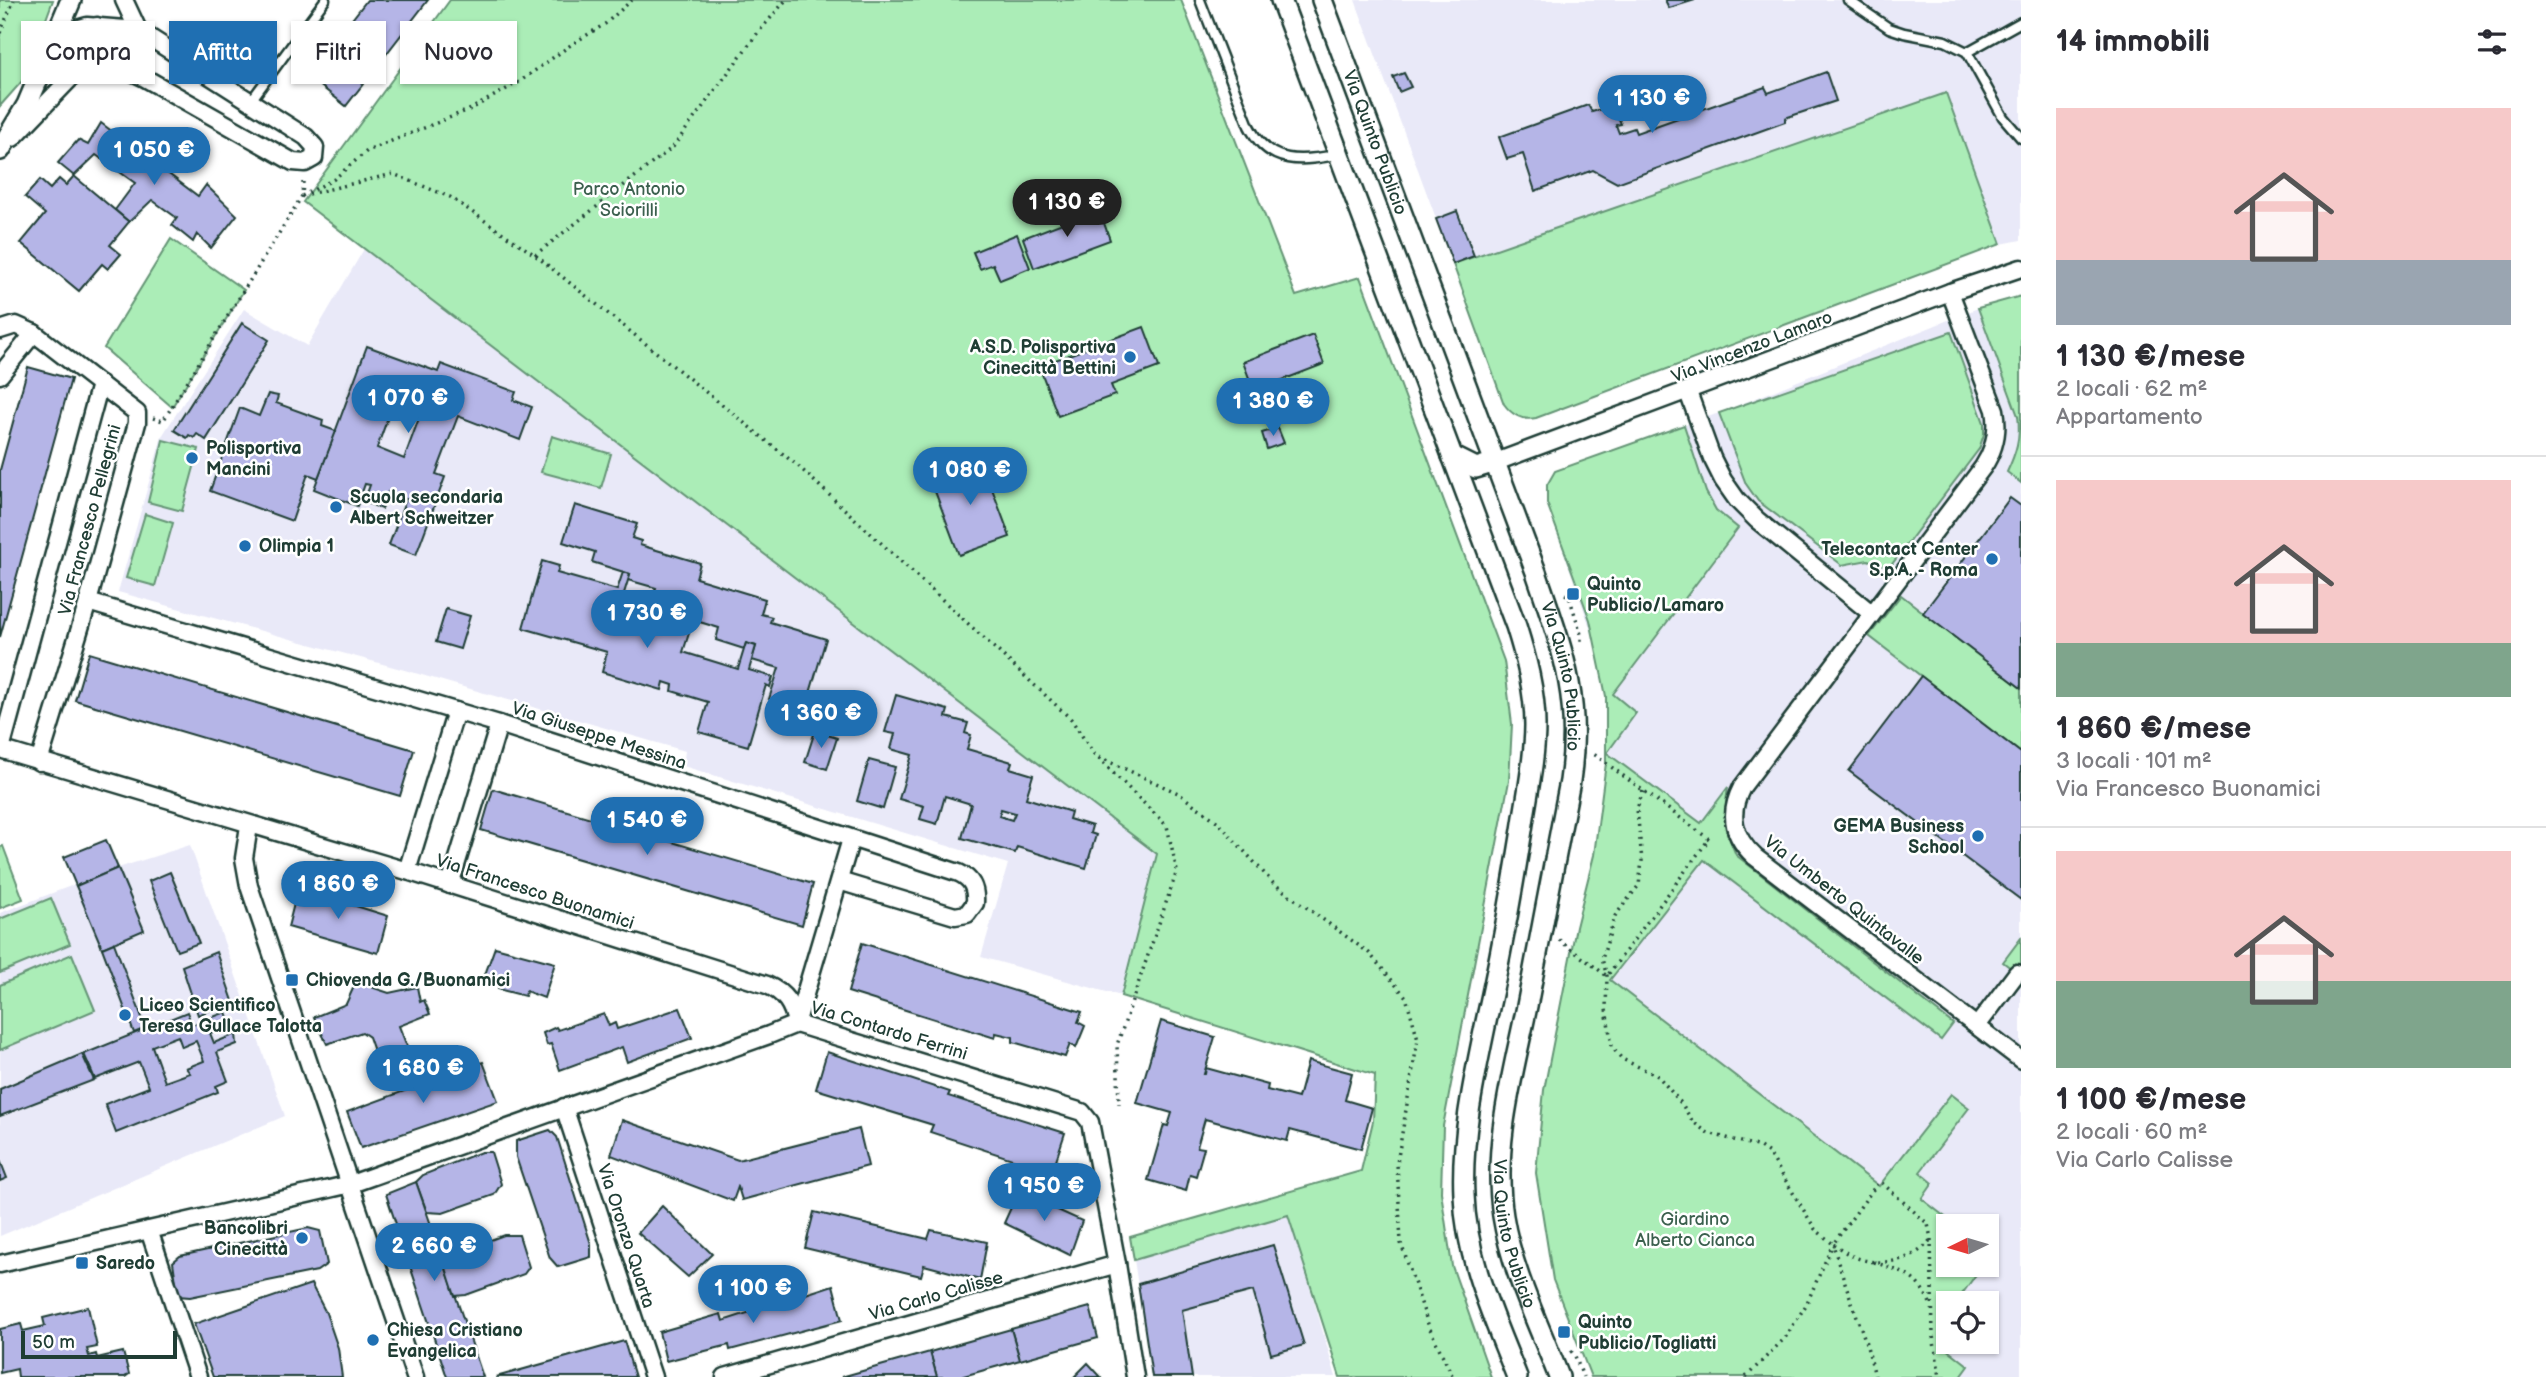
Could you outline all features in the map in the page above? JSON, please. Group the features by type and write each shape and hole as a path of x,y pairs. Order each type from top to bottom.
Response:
{"street":[{"path":"63,21 71,0"},
{"path":"124,0 134,21"},
{"name":"Via Quinto Publicio","path":"1281,0 1519,634 1528,665 1535,724 1531,772 1464,1147 1466,1222 1474,1264 1517,1377"},
{"name":"Via Quinto Publicio","path":"1322,0 1496,462 1556,628 1572,690 1573,759 1570,781 1508,1098 1500,1165 1502,1202 1511,1250 1559,1377"},
{"path":"155,41 311,142 315,146 314,158 305,163 293,162 155,84"},
{"path":"0,150 27,106 36,84"},
{"path":"0,150 65,84"},
{"path":"232,128 250,102"},
{"name":"Via Vincenzo Lamaro","path":"1496,462 2021,268"},
{"name":"Via Umberto Quintavalle","path":"1950,292 1996,410 1998,427 1988,460 1742,787 1733,811 1736,832 1755,857 2021,1059"},
{"path":"0,330 16,325 34,333 100,384"},
{"path":"0,375 34,333"},
{"name":"Via Francesco Pellegrini","path":"1,749 100,384 137,414 137,423 88,602 39,762"},
{"path":"1688,392 1712,458 1737,500 1757,520 1871,613"},
{"path":"1452,456 1476,468 1496,462"},
{"name":"Via Giuseppe Messina","path":"88,602 499,723 965,875 974,888 975,903 967,914 954,916 839,881"},
{"path":"407,871 456,711"},
{"path":"450,885 499,723"},
{"name":"Via Francesco Buonamici","path":"1,749 407,871 767,985 786,997 792,1006 796,1024"},
{"path":"249,825 244,858 247,879 415,1377"},
{"path":"796,1024 851,839"},
{"path":"1977,1026 2017,973"},
{"name":"Via Contardo Ferrini","path":"0,1264 351,1184 796,1024 1082,1112 1090,1122 1135,1377"},
{"name":"Via Oronzo Quarta","path":"564,1107 653,1377"},
{"path":"149,1230 198,1377"},
{"name":"Via Carlo Calisse","path":"725,1377 1117,1264"},
{"path":"786,1360 790,1377"}],"lane":[{"path":"250,102 325,0"},
{"path":"1200,0 1249,126 1259,143 1272,153 1293,159 1340,154"},
{"path":"1849,0 1889,28 1945,41 1967,52 2003,117 2021,138"},
{"path":"1967,52 2021,22"}],"path":[{"path":"0,33 14,0"},
{"path":"309,194 334,179 367,151 471,108 519,82 605,24 632,0"},
{"path":"535,255 674,147 756,35 786,0"},
{"path":"137,414 163,421 302,196 305,163"},
{"path":"302,196 393,174 450,197 535,255 798,466 1071,719 1094,754 1167,826 1177,871 1117,1045 1119,1104"},
{"path":"1590,750 1709,839 1607,976"},
{"path":"1094,754 1178,793 1218,822 1273,883 1369,953 1406,997 1418,1039 1397,1163 1401,1243 1429,1327 1453,1377"},
{"path":"1643,791 1637,809 1642,861 1639,885 1615,916 1602,959 1607,976 1606,1009 1612,1047 1622,1059 1658,1076 1681,1102 1693,1122 1708,1133 1760,1147 1769,1153 1815,1229 1855,1258 1910,1275 1923,1288 1931,1305"},
{"path":"1557,939 1607,976"},
{"path":"1746,1377 1785,1338 1806,1305 1833,1244 1879,1183 1928,1224 1931,1239 1933,1336 1940,1377"},
{"path":"1869,1261 1891,1262 1909,1256 1924,1250 1931,1239"},
{"path":"1833,1244 1863,1331 1875,1377"},
{"path":"1570,1350 1583,1377"}],"shaded area":[{"path":"1355,0 2021,0 2021,240 2001,244 1946,93 1453,264"},
{"path":"364,249 1157,854 1121,996 981,957 1008,864 683,766 685,751 401,669 118,592 162,436 244,309 307,346"},
{"path":"2021,296 2021,1377 1961,1377 1969,1366 1954,1354 1999,1354 1999,1291 1964,1291 1972,1278 1999,1277 1999,1214 1941,1214 1921,1199 1920,1172 1968,1107 1951,1094 1882,1183 1877,1184 1610,980 1703,860 1606,753 1613,694 1547,503 1547,485 1555,471 1719,413 1978,308"},
{"name":"Liceo Scientifico Teresa Gullace Talotta","path":"190,845 285,1116 0,1236 0,913 118,868"},
{"path":"1289,1215 1336,1377 1152,1377 1134,1260"}],"green space":[{"path":"0,0 53,0 45,21 21,21 21,82 0,106"},
{"name":"Parco Antonio Sciorilli","path":"450,0 1181,0 1296,296 1360,277 1504,661 1512,724 1509,781 1443,1126 1441,1192 1452,1266 1491,1377 1340,1377 1288,1215 1134,1260 1130,1237 1361,1171 1373,1121 1375,1075 1121,996 1157,854 303,202 400,69 400,84 517,84 517,21 435,21"},
{"path":"1946,93 2001,244 1536,418 1518,416 1504,404 1453,264"},
{"path":"171,239 244,290 172,407 104,348"},
{"path":"2021,296 2021,483 2007,472 2017,445 2018,416 1978,308"},
{"path":"1951,332 1984,423 1979,449 1889,568 1868,560 1842,565 1758,501 1746,484 1719,413"},
{"name":"Giardino Alberto Cianca","path":"1684,425 1706,492 1716,510 1738,528 1613,694 1636,713 1607,753 1701,823 1728,787 1726,821 1736,855 1953,1024 1941,1040 1704,860 1610,980 1879,1186 1951,1094 1969,1108 1920,1172 1933,1183 1922,1199 1941,1214 1936,1214 1936,1278 1973,1278 1964,1291 1936,1291 1936,1354 1954,1354 1969,1366 1961,1377 1591,1377 1553,1280 1536,1173 1544,1090 1576,927 1594,855 1606,763 1606,696 1590,620 1547,503 1547,485 1555,471"},
{"path":"552,436 611,454 601,488 541,472"},
{"path":"163,440 199,449 182,511 148,502"},
{"path":"145,514 173,523 155,586 126,578"},
{"path":"1901,595 2021,688 2021,753 1869,636"},
{"path":"3,846 23,899 0,908 0,847"},
{"path":"51,898 70,944 0,973 0,919"},
{"path":"2021,938 2021,976 2003,962"},
{"path":"72,954 95,1010 0,1050 0,985"}],"building":[{"path":"367,0 428,0 412,21 400,21 400,36 386,54 386,21 351,21"},
{"path":"1665,0 1695,0 1669,8"},
{"path":"1826,72 1836,101 1617,183 1593,170 1535,191 1523,154 1507,159 1499,137 1588,105 1592,112 1608,107 1613,116 1617,114 1621,124 1616,125 1619,133 1634,128 1636,133 1765,87 1768,93"},
{"path":"1404,73 1411,87 1399,92 1393,77"},
{"path":"318,84 363,84 346,106"},
{"path":"101,123 198,196 206,185 237,215 211,248 197,234 193,242 172,225 177,218 152,200 129,222 115,210 135,183 96,155 74,176 58,163 78,140 88,145"},
{"path":"74,176 129,222 110,245 121,254 108,269 102,264 79,291 21,243 45,214 25,197 40,180 50,189 59,179 66,185"},
{"path":"1099,209 1110,240 1034,268 1023,238"},
{"path":"1457,211 1474,256 1453,264 1436,219"},
{"path":"1017,234 1030,268 1000,280 993,264 980,269 973,252"},
{"path":"242,323 269,340 206,440 197,434 194,438 189,435 187,438 174,430"},
{"path":"1144,327 1159,367 1111,385 1115,395 1058,416 1039,366"},
{"path":"1313,335 1324,364 1254,391 1243,362"},
{"path":"367,346 438,372 441,364 516,392 513,400 532,407 520,440 458,416 436,474 445,477 416,555 389,545 406,499 388,492 382,509 364,502 370,485 365,484 357,506 314,489","holes":["398,389 426,399 404,459 377,448"]},
{"path":"28,367 71,379 0,637 0,470"},
{"path":"268,394 278,396 276,403 323,420 322,426 336,431 318,478 308,474 292,521 210,491 240,408 259,416"},
{"path":"1278,428 1284,443 1267,449 1262,433"},
{"path":"981,459 1010,537 959,555 930,478"},
{"name":"Telecontact Center S.p.A. - Roma","path":"2010,498 2021,506 2021,688 1923,613"},
{"path":"575,505 637,524 632,538 641,541 640,545 700,563 696,578 765,599 761,614 772,617 770,622 826,639 805,710 769,699 779,668 752,660 756,646 746,643 744,649 716,640 719,628 690,619 692,613 652,601 656,588 628,580 630,574 592,562 595,552 563,542"},
{"path":"542,561 559,566 557,573 617,590 623,572 630,574 621,603 692,624 683,652 738,669 746,643 756,646 749,670 773,677 770,687 766,685 748,746 699,732 708,702 672,691 673,685 664,682 662,690 602,672 607,652 523,628"},
{"path":"446,609 470,616 460,649 436,642"},
{"path":"89,653 414,750 400,796 75,700"},
{"name":"GEMA Business School","path":"1921,676 2021,753 2021,900 1849,771"},
{"path":"896,695 948,710 946,717 968,723 965,733 971,735 967,749 1012,762 1010,768 1033,775 1026,798 1071,812 1069,819 1092,826 1090,833 1096,835 1086,868 1017,847 1015,853 962,838 971,804 945,796 937,824 920,819 924,806 899,799 912,755 891,749 895,734 885,732","holes":["1001,809 1015,813 1012,820 999,816"]},
{"path":"815,731 837,738 827,769 805,762"},
{"path":"869,760 895,767 883,809 857,801"},
{"path":"493,789 813,884 802,925 481,830"},
{"path":"106,840 118,868 76,886 64,857"},
{"path":"118,868 144,930 102,948 76,886"},
{"path":"170,872 199,943 177,951 149,881"},
{"path":"298,888 388,916 378,953 288,927"},
{"path":"114,943 146,1028 134,1033 102,948"},
{"path":"862,943 1082,1012 1078,1022 1085,1026 1076,1048 1070,1044 1065,1057 1013,1042 1013,1037 996,1033 995,1038 848,992"},
{"path":"495,947 555,963 544,998 526,991 525,996 498,989 498,985 483,980"},
{"path":"216,952 233,1001 198,1015 182,966"},
{"path":"356,982 389,993 417,987 420,1002 424,1000 430,1014 399,1026 408,1049 391,1055 390,1051 376,1057 369,1037 362,1032 327,1044 314,1017 346,1004"},
{"path":"680,1008 692,1038 627,1062 622,1047 560,1070 551,1044 547,1045 543,1033 604,1014 609,1026 615,1023 617,1029"},
{"path":"187,1012 192,1025 226,1012 231,1025 210,1033 214,1043 236,1034 237,1044 217,1052 228,1081 216,1086 218,1092 116,1133 105,1104 149,1087 139,1062 95,1079 84,1054","holes":["178,1036 182,1047 196,1041 204,1061 186,1068 190,1073 165,1082 152,1046"]},
{"path":"1161,1021 1215,1037 1204,1074 1206,1068 1268,1085 1267,1090 1298,1098 1308,1061 1352,1073 1345,1100 1372,1108 1361,1149 1290,1130 1287,1141 1205,1119 1197,1147 1204,1148 1196,1176 1190,1174 1186,1191 1148,1180 1164,1125 1168,1126 1172,1113 1137,1103"},
{"path":"827,1052 950,1092 948,1096 1065,1133 1052,1172 930,1132 933,1125 816,1089"},
{"path":"82,1054 94,1080 0,1116 0,1089"},
{"path":"483,1062 498,1101 361,1148 347,1112"},
{"path":"622,1120 738,1160 859,1129 868,1166 742,1200 738,1187 733,1201 611,1155"},
{"path":"550,1130 557,1137 591,1244 591,1257 558,1267 550,1258 516,1157 516,1141"},
{"path":"481,1152 491,1152 501,1184 494,1195 443,1213 427,1212 416,1182 423,1175"},
{"path":"0,1160 7,1178 0,1181"},
{"path":"416,1182 483,1377 447,1377 386,1194"},
{"path":"1018,1192 1082,1221 1070,1255 1004,1223"},
{"path":"662,1206 712,1254 688,1277 638,1233"},
{"path":"814,1212 928,1239 931,1230 987,1242 980,1280 924,1265 921,1276 805,1248"},
{"path":"308,1228 320,1231 327,1264 317,1271 190,1297 178,1296 173,1262 180,1256"},
{"path":"504,1235 519,1235 529,1267 524,1274 466,1295 455,1296 444,1262 455,1253"},
{"path":"1273,1245 1304,1345 1271,1354 1253,1291 1182,1310 1192,1377 1152,1377 1138,1284"},
{"path":"311,1284 326,1313 338,1348 342,1377 213,1377 194,1324"},
{"path":"833,1285 842,1320 730,1350 729,1345 666,1361 659,1332 721,1314 723,1321"},
{"path":"88,1307 97,1347 87,1349 89,1356 96,1354 97,1358 123,1352 129,1374 125,1377 18,1377 17,1369 0,1373 0,1329 21,1324 23,1331 45,1326 43,1318"},
{"path":"1090,1307 1098,1338 1020,1360 1011,1329"},
{"path":"1011,1329 1020,1360 960,1377 937,1377 930,1352"},
{"path":"624,1341 635,1377 496,1377"},
{"path":"930,1352 937,1377 841,1377"},
{"path":"1088,1363 1101,1377 1074,1377"}],"place":[{"name":"A.S.D. Polisportiva Cinecittà Bettini","path":"1130,357"},
{"name":"Polisportiva Mancini","path":"192,458"},
{"name":"Scuola secondaria Albert Schweitzer","path":"336,507"},
{"name":"Olimpia 1","path":"245,546"},
{"name":"Telecontact Center S.p.A. - Roma","path":"1992,559"},
{"name":"Quinto Publicio/Lamaro","path":"1573,594"},
{"name":"GEMA Business School","path":"1978,836"},
{"name":"Chiovenda G./Buonamici","path":"292,980"},
{"name":"Liceo Scientifico Teresa Gullace Talotta","path":"125,1015"},
{"name":"Bancolibri Cinecittà","path":"302,1238"},
{"name":"Saredo","path":"82,1263"},
{"name":"Quinto Publicio/Togliatti","path":"1564,1332"},
{"name":"Chiesa Cristiano Evangelica","path":"373,1340"}]}
